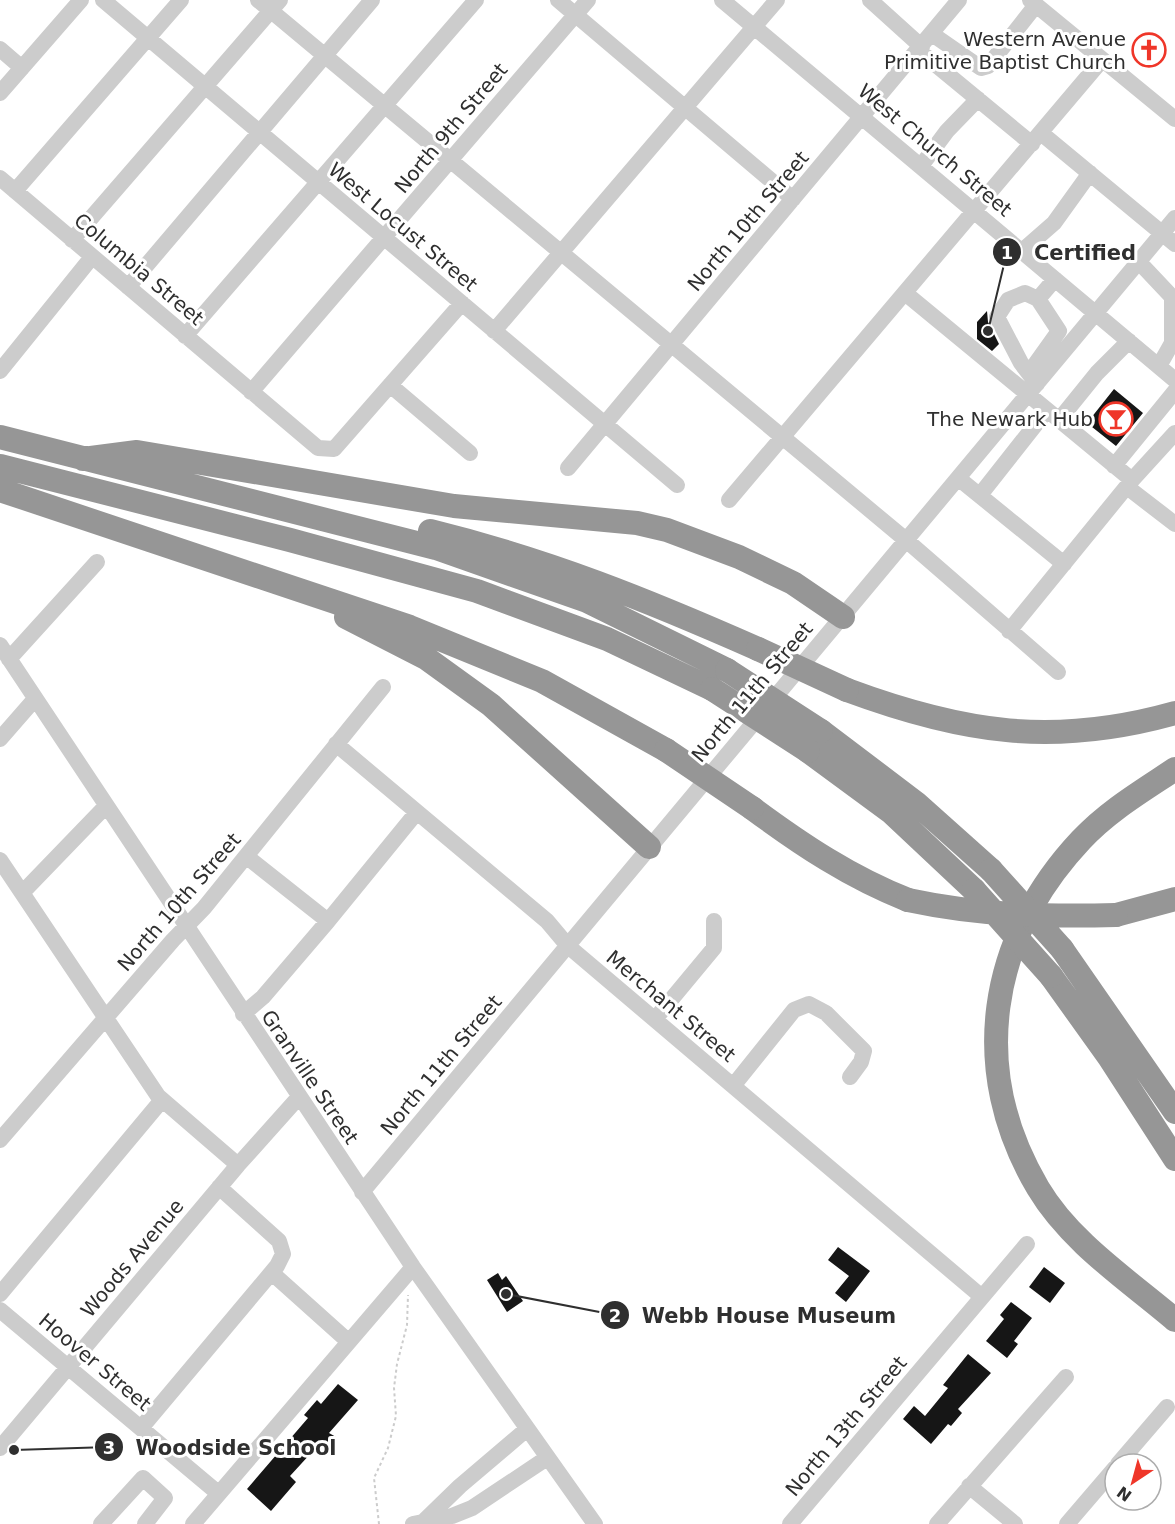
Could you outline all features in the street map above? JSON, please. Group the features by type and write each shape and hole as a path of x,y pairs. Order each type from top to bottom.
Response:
{"highway":[{"path":"0,437 436,548 587,602 720,679 821,731 916,803 991,870 1062,949 1175,1112"},
{"path":"83,459 136,452 454,506 637,523 676,533 739,557 793,583 843,617"},
{"path":"0,466 290,540 477,591 720,679 808,751 891,812 974,890 1051,975 1109,1057 1175,1159"},
{"path":"0,490 410,627 542,681 666,750 752,808 806,848 869,884 908,900 986,914 1063,917 1116,915 1175,899"},
{"path":"364,530 426,530 499,549 622,590 847,690 948,723 1021,733 1094,730 1175,713"},
{"path":"330,600 350,620 426,658 491,705 649,847"},
{"path":"1175,769 1120,805 1082,839 1061,863 1034,903 1014,940 1004,969 998,1003 997,1048 1000,1089 1015,1139 1038,1188 1070,1230 1175,1320"}],"street":[{"path":"0,93 81,0"},
{"name":"West Locust Street","path":"103,0 677,485"},
{"path":"15,191 181,0"},
{"path":"128,287 372,0"},
{"path":"185,336 476,0"},
{"path":"558,0 793,200"},
{"name":"North 9th Street","path":"251,392 385,239 588,0"},
{"name":"West Church Street","path":"722,0 1175,380"},
{"path":"494,330 563,253 777,0"},
{"path":"870,0 924,44 978,99 1090,173 1169,239"},
{"name":"North 10th Street","path":"568,468 959,0"},
{"path":"924,44 981,68 988,66 1033,2 1101,61 1175,119"},
{"path":"72,240 204,86 270,3 325,56 906,540 1058,672"},
{"path":"0,49 22,68"},
{"path":"729,500 1101,61"},
{"path":"921,166 952,125 978,99"},
{"path":"1022,251 1054,223 1090,173"},
{"name":"Columbia Street","path":"0,178 318,448 334,449 390,385"},
{"name":"North 11th Street","path":"362,1192 843,617 958,478 1031,384 1139,262 1169,239 1175,218"},
{"path":"0,370 92,257"},
{"path":"1139,262 1172,297 1172,343 1159,366"},
{"path":"1038,298 1055,279"},
{"path":"905,293 1031,384"},
{"path":"1031,384 1059,331 1038,298 1025,293 1008,300 997,317 1031,384 1053,415 1114,466 1130,484 1175,524"},
{"path":"462,303 390,385 470,453"},
{"path":"980,495 1053,415 1129,341"},
{"path":"1114,466 1175,392"},
{"path":"1009,631 1175,433"},
{"path":"958,478 1064,564"},
{"path":"4,652 97,562"},
{"name":"Granville Street","path":"4,652 298,1098 413,1267 595,1524"},
{"name":"North 10th Street","path":"0,1140 248,857 383,687"},
{"path":"0,739 34,700"},
{"name":"Merchant Street","path":"336,744 548,921 568,946 982,1297"},
{"path":"22,893 105,807"},
{"path":"243,1014 263,997 417,812"},
{"path":"248,857 328,921"},
{"path":"0,860 162,1100 238,1165"},
{"path":"654,1019 714,948 714,921"},
{"path":"733,1086 794,1010 809,1004 826,1013 864,1051 861,1062 850,1077"},
{"name":"Woods Avenue","path":"0,1448 238,1165 298,1098"},
{"path":"0,1294 162,1100"},
{"path":"141,1428 272,1273 283,1254 279,1241 219,1188"},
{"name":"North 13th Street","path":"790,1524 1027,1244"},
{"path":"193,1524 413,1267"},
{"path":"272,1273 349,1342"},
{"name":"Hoover Street","path":"0,1310 218,1493"},
{"path":"937,1524 1066,1377"},
{"path":"1128,1452 1167,1407"},
{"path":"419,1522 527,1429"},
{"path":"419,1522 452,1516 472,1508 547,1458"},
{"path":"101,1524 142,1478 165,1498 145,1524"},
{"path":"1067,1524 1103,1482"},
{"path":"969,1486 1015,1524"}],"path":[{"path":"379,1524 374,1478 388,1448 396,1416 394,1388 397,1364 407,1325 409,1296 400,1282"}],"building":[{"path":"987,311 988,322 999,344 992,351 977,339 977,322"},
{"name":"The Newark Hub","path":"1114,389 1143,413 1116,446 1087,423"},
{"path":"838,1247 870,1271 846,1302 835,1293 849,1276 828,1260"},
{"path":"1044,1267 1065,1283 1050,1303 1029,1287"},
{"path":"498,1273 502,1280 506,1276 523,1301 507,1312 487,1280"},
{"path":"1011,1302 1032,1318 1014,1341 1018,1344 1007,1358 986,1341 1004,1319 1000,1315"},
{"path":"968,1354 991,1373 958,1409 962,1413 951,1426 948,1424 931,1444 903,1419 914,1406 925,1416 948,1388 943,1385"},
{"path":"338,1384 358,1400 329,1433 336,1437 319,1457 312,1452 290,1476 296,1482 271,1511 247,1489 308,1418 304,1415 317,1400 321,1404"}],"place":[{"name":"Western Avenue Primitive Baptist Church","path":"1149,50"},
{"name":"Certified","path":"988,331"},
{"name":"The Newark Hub","path":"1116,419"},
{"name":"Webb House Museum","path":"506,1294"},
{"name":"Woodside School","path":"14,1450"}]}
